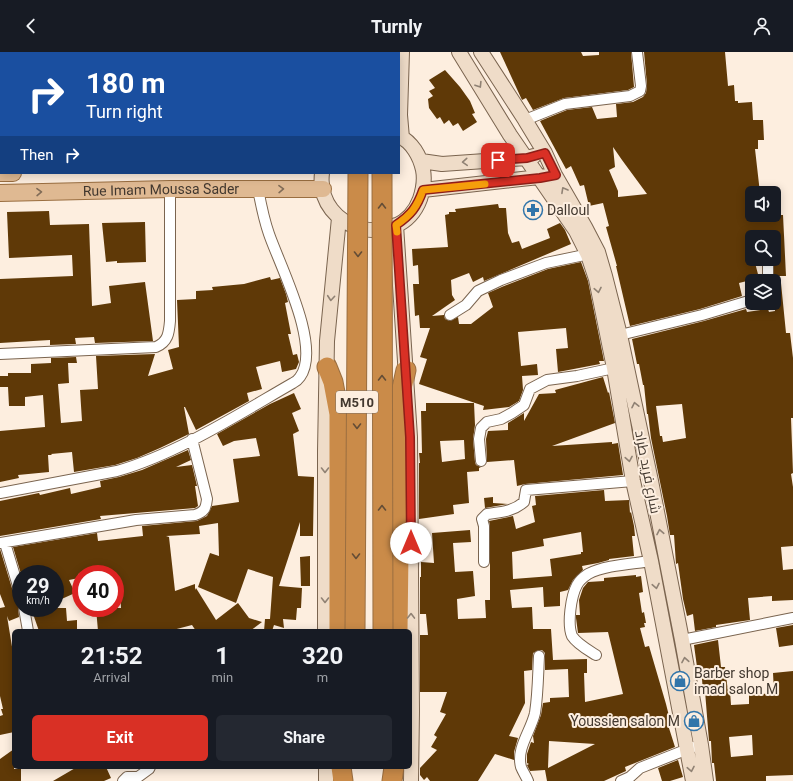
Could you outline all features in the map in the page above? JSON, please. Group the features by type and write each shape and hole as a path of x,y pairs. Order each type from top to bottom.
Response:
{"highway":[{"name":"M510","path":"355,629 358,174"},
{"name":"M510","path":"382,174 383,629"},
{"path":"327,367 333,382 339,414 339,629"},
{"path":"398,629 400,473 399,402 406,370"},
{"path":"341,769 343,781"},
{"path":"354,769 354,781"},
{"path":"383,781 384,769"},
{"path":"392,781 394,769"}],"main road":[{"path":"322,181 326,200 331,209 339,218 355,227 372,231 385,229 396,225 408,216 418,205 423,190 424,175 421,161 413,148 401,137 400,115 402,52"},
{"name":"شارع فريد طراد","path":"459,52 510,135 593,254 605,276 620,335 651,481 682,640 706,781"},
{"name":"شارع فريد طراد","path":"481,52 545,153 585,227 593,254 596,279 614,368 633,481 651,561 693,781"},
{"path":"421,161 442,164 527,158 545,153"},
{"path":"423,190 556,175"},
{"name":"Rue Imam Moussa Sader","path":"0,193 170,189 258,190 322,181"},
{"path":"325,629 325,451 327,367 330,300 339,218"},
{"path":"396,225 410,452 411,629"},
{"path":"326,769 326,781"},
{"path":"411,769 411,781"}],"street":[{"path":"525,120 565,104 630,96 638,93 641,86 637,52"},
{"path":"0,354 156,346 162,344 169,334 170,321 170,189"},
{"path":"0,493 117,471 156,457 192,439 300,378 304,369 304,328 263,217 258,190"},
{"path":"450,315 466,305 478,291 500,280 546,263 593,254"},
{"path":"620,335 702,315 745,302"},
{"path":"481,461 479,439 481,428 487,422 501,419 524,404 530,389 547,380 577,376 614,368"},
{"path":"12,571 2,543 136,520 195,516 203,512 207,499 192,439"},
{"path":"484,562 484,526 482,519 486,514 504,512 519,506 524,502 526,490 633,481"},
{"path":"596,655 576,641 572,635 570,626 571,607 577,584 587,575 597,571 651,561"},
{"path":"26,617 28,629"},
{"path":"682,640 793,618"},
{"path":"528,781 520,761 523,744 530,729 534,714 539,656"},
{"path":"621,781 640,768 701,745"},
{"path":"123,781 127,777 138,777 149,769"}],"building":[{"path":"500,52 581,52 583,56 599,55 599,52 631,52 634,87 628,90 564,98 533,110 526,98 522,100"},
{"path":"644,52 725,52 728,86 734,85 735,101 738,101 738,103 752,102 753,120 763,120 764,140 758,140 758,149 755,149 759,186 745,186 745,222 781,222 781,215 783,215 786,276 774,274 774,266 781,266 781,230 745,230 745,266 756,266 758,274 745,274 745,282 739,283 742,296 700,309 630,326 617,266 606,227 609,226 603,203 589,206 584,185 580,186 571,166 566,169 540,121 567,110 592,107 597,119 617,117 616,104 633,102 643,97 646,93 647,85","holes":["613,147 647,194 618,197 618,191 609,170 615,167"]},
{"path":"445,70 470,101 475,113 472,114 477,122 463,131 458,123 453,126 449,120 444,124 440,117 437,119 429,108 428,99 433,96 429,91 435,88 429,80"},
{"path":"498,204 499,208 506,208 508,233 512,243 519,241 522,249 550,238 547,229 560,223 571,244 484,281 483,277 473,282 469,273 451,280 452,295 455,300 432,316 444,315 445,319 450,321 458,317 459,324 471,324 493,307 488,293 548,269 581,262 588,281 604,361 599,361 600,364 558,372 556,349 568,348 566,328 518,332 521,366 537,364 538,375 522,376 523,390 519,401 509,407 483,410 484,406 419,384 427,359 420,357 430,328 420,328 419,315 415,316 413,284 419,284 418,265 413,266 412,249 448,247 445,215 449,214 449,212 456,212 455,209"},
{"path":"49,211 50,225 89,224 92,306 111,303 109,286 145,282 153,341 95,343 94,337 75,338 76,344 50,345 50,340 0,343 0,279 73,276 72,255 9,258 7,212"},
{"path":"145,222 146,262 106,262 102,223"},
{"path":"270,277 271,280 280,278 286,294 288,302 285,303 291,334 288,334 293,355 297,354 299,362 296,369 282,372 280,361 256,367 262,389 247,393 249,401 196,430 184,407 189,434 137,458 115,465 74,472 72,452 51,454 52,455 48,455 49,472 18,475 19,478 0,482 0,431 45,427 43,395 25,397 25,406 9,406 8,387 0,387 0,376 8,376 8,373 31,373 31,364 51,363 51,358 76,357 77,363 68,363 69,383 58,384 61,423 82,421 80,390 98,389 96,356 155,354 148,376 173,369 168,350 179,347 177,300 196,299 196,291 213,290 212,287 244,284"},
{"path":"781,283 786,333 790,333 793,358 793,418 791,418 793,473 791,474 793,487 793,546 781,547 783,570 793,569 793,600 772,601 772,596 748,598 750,620 716,625 716,627 695,631 693,614 687,616 683,599 678,563 676,564 674,535 670,535 651,438 644,385 639,364 637,364 632,339 745,309 747,312 761,310 768,310 769,312 781,310","holes":["682,404 686,438 663,442 662,436 660,436 656,406"]},
{"path":"603,377 608,393 609,392 615,423 552,446 612,442 612,444 618,443 623,475 517,486 514,460 487,462 486,439 488,431 508,430 508,423 524,413 524,421 539,394 556,393 555,390"},
{"path":"294,393 301,409 292,413 299,431 293,434 298,476 314,477 313,536 300,536 300,522 279,586 302,588 301,608 297,608 296,620 283,619 284,628 274,625 273,629 264,629 265,619 270,619 273,577 248,569 236,603 198,587 210,553 219,556 218,523 199,526 200,534 166,536 169,537 175,591 195,584 195,590 196,588 216,620 238,603 249,618 262,622 253,629 195,629 192,625 177,629 98,629 97,617 124,617 124,565 72,565 72,579 69,580 72,586 72,594 64,598 64,565 18,565 13,547 97,533 98,541 143,536 142,526 197,521 207,516 212,506 239,502 233,459 260,456 256,438 234,441 223,446 217,434 270,404"},
{"path":"426,403 474,403 475,425 473,439 475,462 476,465 481,467 479,468 479,471 467,472 469,503 453,505 454,514 419,519 419,453 422,453 421,411 426,411","holes":["464,440 465,459 442,462 440,441"]},
{"path":"188,450 191,460 176,467 192,465 197,486 195,486 198,506 195,508 100,516 101,519 0,536 0,501 39,493 40,495 70,488 71,494 101,487 100,481 142,470"},
{"path":"604,490 605,501 629,500 635,536 632,536 634,556 609,559 582,566 583,570 573,580 568,590 560,592 560,606 544,607 543,587 510,590 512,608 532,607 533,629 551,629 553,660 587,659 587,673 584,673 585,702 623,694 608,632 578,633 576,615 580,615 579,600 583,588 588,582 604,581 604,578 636,575 636,577 641,576 643,592 639,593 642,613 644,612 646,623 644,623 645,627 640,628 645,647 649,646 666,704 671,724 668,725 675,747 625,767 626,771 604,781 547,781 545,770 530,771 527,765 529,764 527,763 527,754 531,742 534,743 533,736 541,715 543,703 550,702 550,698 569,697 568,669 545,670 545,653 542,650 539,650 533,653 532,670 524,671 525,703 509,736 518,738 514,752 514,760 495,754 478,781 430,781 427,777 424,780 420,775 420,768 437,750 431,747 437,737 434,735 446,714 440,712 447,692 420,692 420,635 428,635 426,614 420,614 421,562 434,563 432,533 470,530 471,542 453,543 455,572 473,571 475,596 457,599 458,619 486,618 485,600 490,600 489,521 513,516 516,529 535,522 532,506 536,505 535,496","holes":["581,532 583,552 581,552 581,554 550,559 552,576 513,579 512,552 544,546 543,539","549,741 595,744 548,768"]},
{"path":"493,497 493,503 508,504 485,508 484,498"},
{"path":"0,549 12,588 12,617 19,617 9,621 7,616 12,647 12,732 0,735 0,716 3,715 1,709 3,709 0,696 0,608 5,607 0,594"},
{"path":"310,556 310,586 301,586 300,557"},
{"path":"64,608 66,608 67,621 77,620 77,629 38,629 34,617 64,617"},
{"path":"793,625 793,645 779,647 776,628"},
{"path":"718,640 721,667 725,667 731,705 749,704 749,695 773,693 773,673 793,671 793,775 766,776 766,781 716,781 714,763 712,763 711,741 709,741 705,691 703,692 701,666 697,667 694,645","holes":["752,735 753,755 731,757 729,737"]},
{"path":"12,750 12,769 21,769 21,781 0,781 0,759"},
{"path":"678,760 683,777 670,781 662,781 658,768"},
{"path":"74,769 107,769 111,778 104,781 53,781"}],"slow traffic":[{"path":"397,232 396,225 408,216 418,205 423,190 485,184"}],"place":[{"name":"Dalloul","path":"533,210"},
{"name":"Barber shop imad salon M","path":"680,681"},
{"name":"Youssien salon M","path":"694,721"}],"route":[{"path":"411,543 410,437 396,225 408,216 418,205 423,190 556,175 545,153 527,158 498,160"}]}
